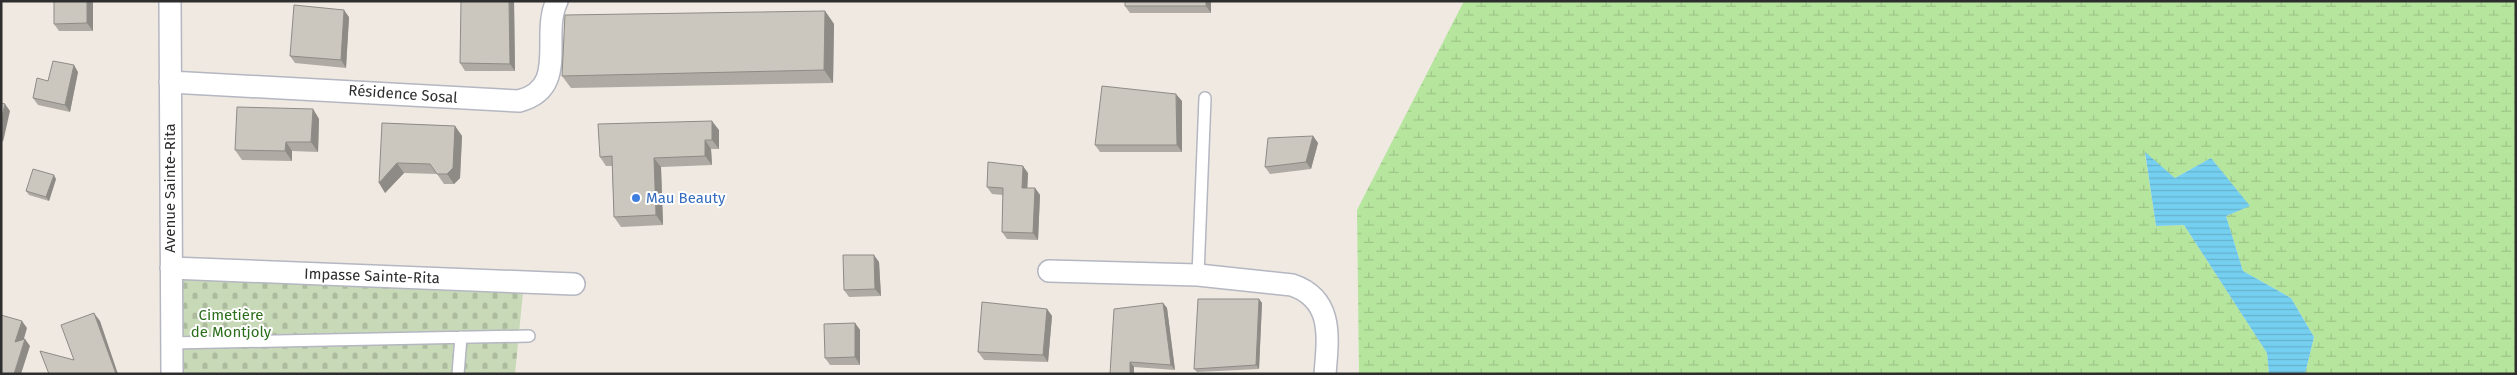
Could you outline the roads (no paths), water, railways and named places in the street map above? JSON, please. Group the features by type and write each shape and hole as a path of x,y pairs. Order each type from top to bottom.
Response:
{"street":[{"name":"Avenue Sainte-Rita","path":"170,1 172,374"},
{"name":"Résidence Sosal","path":"170,82 519,101 536,94 546,81 550,68 553,13 556,1"},
{"name":"Impasse Sainte-Rita","path":"170,268 574,284"},
{"path":"1050,271 1198,275 1292,285 1303,288 1322,309 1326,320 1328,337 1325,374"}],"lane":[{"path":"1198,275 1205,98"},
{"path":"171,343 529,336"},
{"path":"458,374 461,337"}],"water":[{"path":"2145,152 2175,178 2211,158 2250,206 2226,216 2243,271 2291,298 2314,337 2305,374 2269,374 2267,353 2184,225 2156,226"}],"place":[{"name":"Mau Beauty","path":"636,198"}],"park label":[{"name":"Cimetière de Montjoly","path":"231,324"}]}
